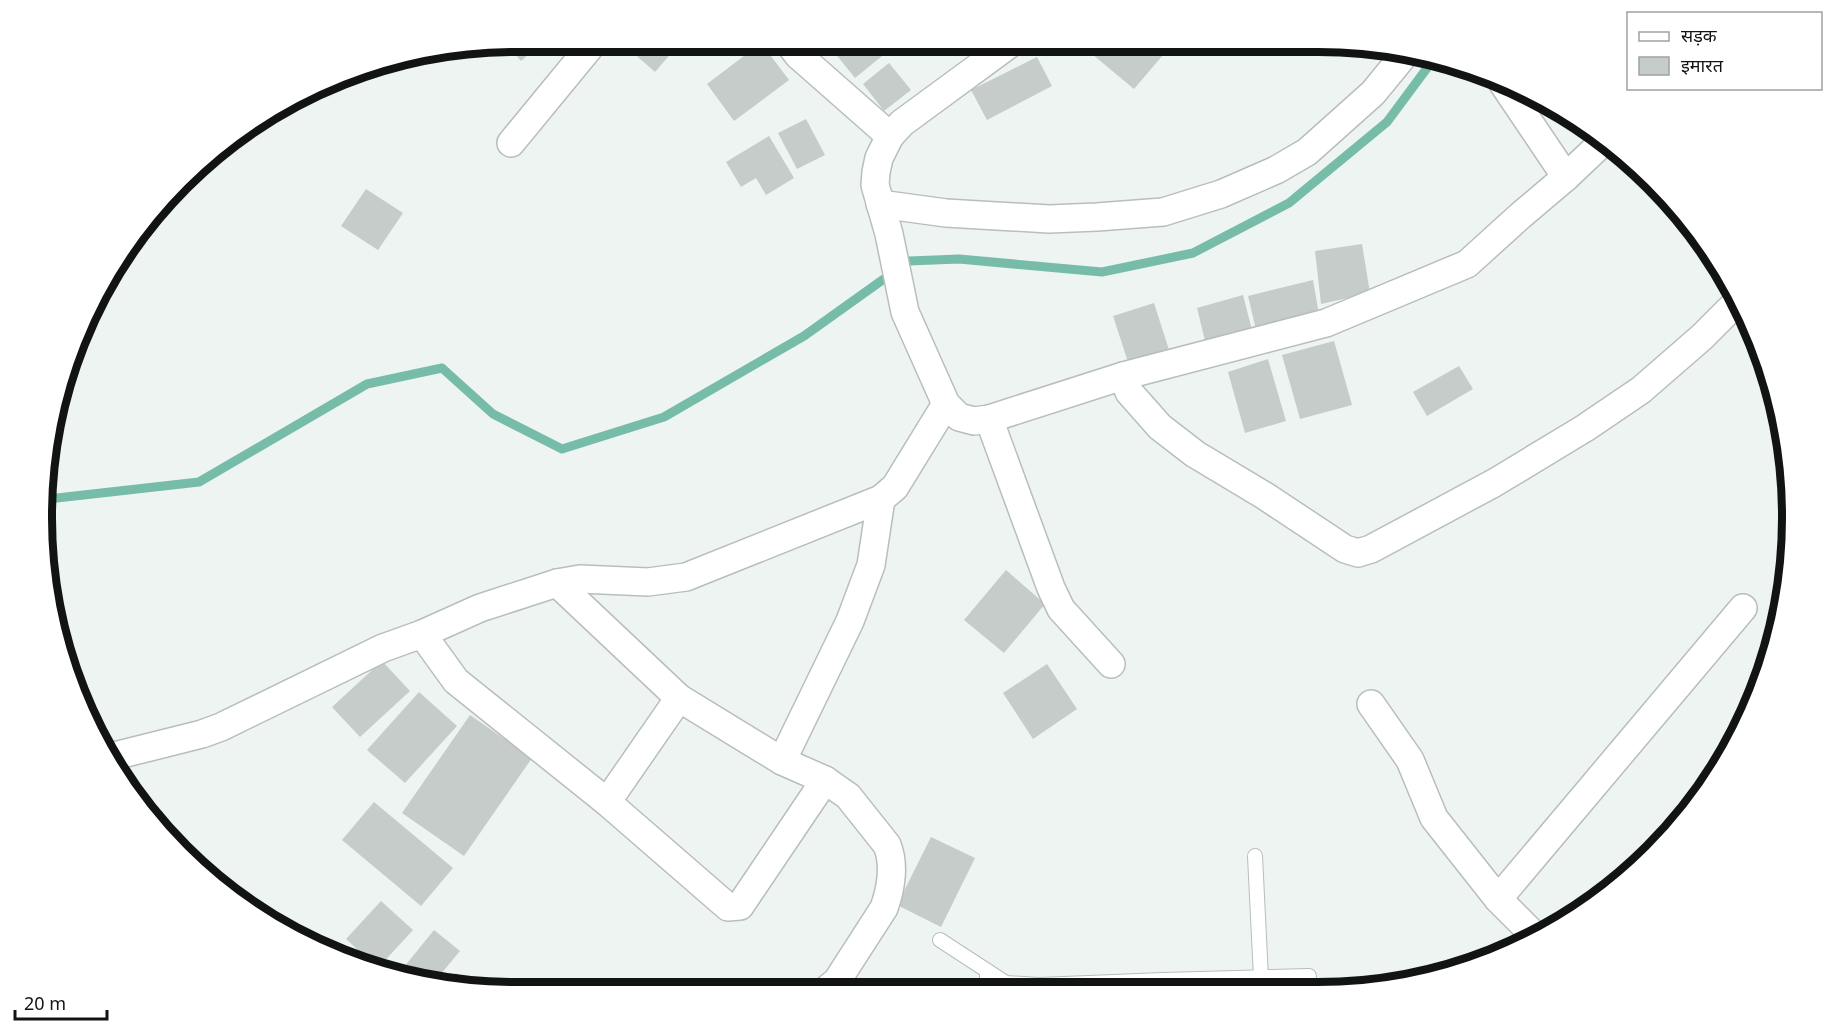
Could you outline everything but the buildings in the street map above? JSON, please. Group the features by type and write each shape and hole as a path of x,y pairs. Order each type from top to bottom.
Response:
{"street":[{"path":"511,143 586,52"},
{"path":"796,52 890,136"},
{"path":"999,52 902,123 890,136 879,158 875,185 889,234 905,312 946,404 959,417 974,421 989,419 1123,376 1326,323 1467,264 1598,147"},
{"path":"880,204 946,213 1049,219 1163,212 1221,194 1276,170 1306,152 1373,93 1400,60"},
{"path":"1511,95 1566,177"},
{"path":"1123,376 1129,392 1160,427 1195,454 1265,496 1345,549 1358,553 1371,549 1494,483 1585,428 1641,390 1702,337 1731,307"},
{"path":"119,755 221,727 383,648 422,634 480,608 557,583 580,579 648,582 686,577 881,499 895,487 946,404"},
{"path":"989,419 1051,588 1061,609 1111,664"},
{"path":"782,761 850,621 871,566 881,499"},
{"path":"557,583 679,698 782,761 825,780 848,796 887,845 891,853 891,865 888,896 884,908 836,982"},
{"path":"1498,899 1743,608"},
{"path":"422,634 456,681 607,802 728,907 740,906 825,780"},
{"path":"607,802 679,698"},
{"path":"1371,704 1410,760 1434,818 1498,899 1529,930"}],"lane":[{"path":"1255,856 1261,978"},
{"path":"940,940 1004,982"},
{"path":"987,971 987,982"},
{"path":"1196,982 1309,976"}],"waterway":[{"path":"53,498 199,482 367,384 442,368 493,414 562,449 664,417 804,336 909,261 959,259 1102,272 1193,253 1289,203 1387,122 1429,66"}]}
